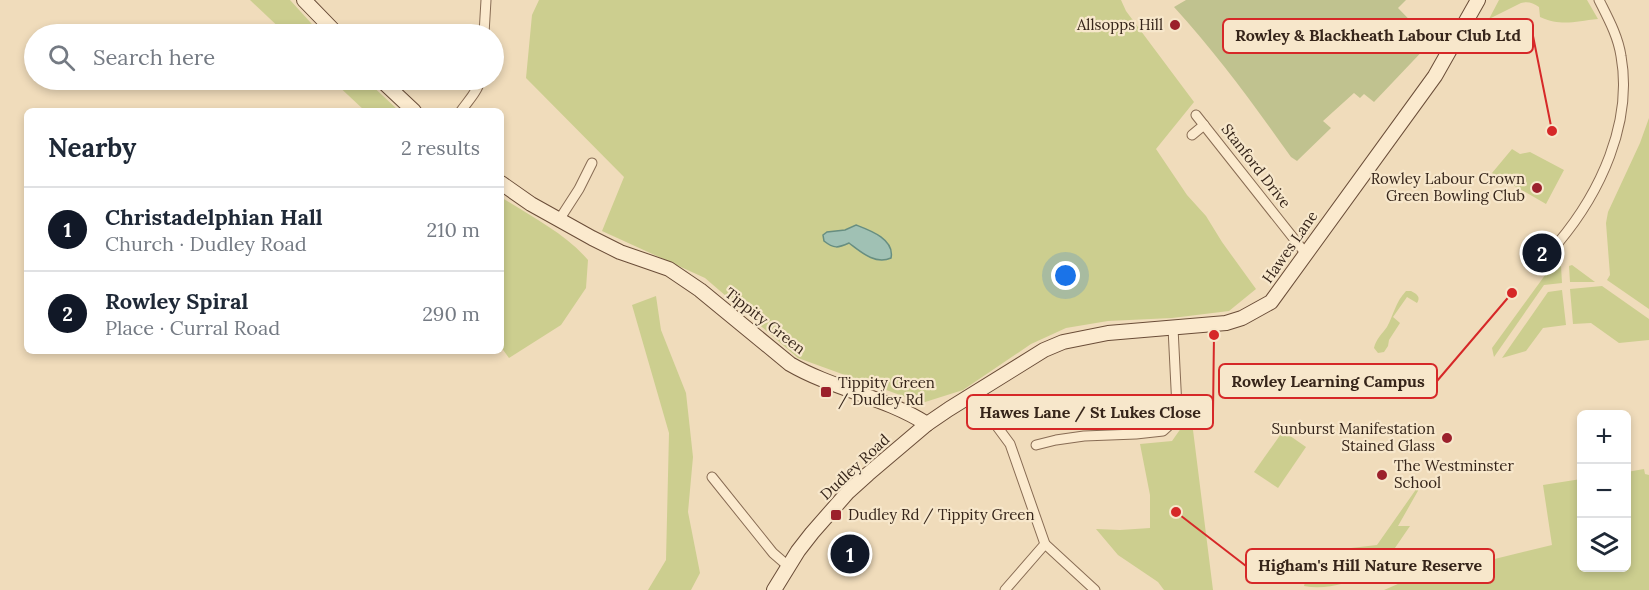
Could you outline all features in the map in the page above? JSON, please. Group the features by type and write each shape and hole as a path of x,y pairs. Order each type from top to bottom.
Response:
{"main road":[{"path":"304,0 327,24"},
{"name":"Hawes Lane","path":"927,424 1044,350 1063,342 1108,333 1226,323 1256,311 1271,302 1435,76 1476,0"},
{"path":"392,90 411,108"},
{"name":"Tippity Green","path":"504,185 531,204 620,252 669,269 700,290 790,364 831,384 909,412 927,424"},
{"name":"Dudley Road","path":"774,590 812,533 848,492 927,424"}],"street":[{"path":"485,24 486,0"},
{"path":"1558,243 1592,193 1611,152 1620,121 1624,97 1621,55 1616,35 1599,0"},
{"path":"463,108 476,90"},
{"name":"Stanford Drive","path":"1196,115 1306,254"},
{"name":"Stanford Drive","path":"1192,135 1204,125"},
{"path":"559,220 592,163"},
{"path":"1036,446 1084,436 1163,431 1169,427 1176,417 1177,408 1173,328"},
{"path":"973,394 1010,444 1045,544 1095,590"},
{"path":"712,477 773,553 788,566"},
{"path":"1005,590 1045,544"}],"green space":[{"path":"250,0 290,0 312,24 275,24"},
{"path":"539,0 1121,0 1126,11 1194,102 1156,149 1256,289 1229,311 1172,318 1108,321 1066,328 1031,344 963,390 922,403 798,358 705,278 602,231 624,177 526,78 532,15"},
{"path":"1186,0 1406,0 1398,8 1431,42 1374,102 1364,94 1360,98 1354,93 1323,121 1331,128 1297,161 1291,157 1220,61 1174,7"},
{"path":"1499,0 1587,0 1598,19 1556,22 1540,17 1539,7 1526,2 1489,19"},
{"path":"343,90 377,90 396,108 362,108"},
{"path":"1649,118 1649,309 1607,280 1610,275 1606,223 1608,212"},
{"name":"Rowley Labour Crown Green Bowling Club","path":"1512,149 1520,154 1530,152 1564,170 1546,204 1492,173"},
{"path":"504,199 569,241 588,260 586,288 561,325 509,358 504,351"},
{"path":"1572,265 1595,282 1570,282 1569,266"},
{"path":"1561,266 1562,283 1544,285 1494,357 1492,348 1551,267"},
{"path":"1602,286 1649,319 1649,340 1619,343 1591,323 1573,324 1570,289"},
{"path":"1562,290 1566,325 1543,328 1526,351 1502,358 1548,292"},
{"path":"1406,291 1417,295 1418,301 1417,303 1407,297 1393,317 1400,323 1384,352 1378,353 1374,348 1376,342 1387,327 1397,304"},
{"path":"656,296 661,330 686,393 693,457 688,512 700,573 691,590 648,590 666,560 669,433 632,305"},
{"path":"1191,414 1213,590 1164,590 1158,582 1118,555 1096,529 1150,528 1150,495 1140,444 1172,441"},
{"path":"1283,431 1306,447 1278,488 1254,472"},
{"path":"1644,469 1645,474 1649,475 1649,590 1384,590 1421,574 1458,568 1552,545 1543,485 1577,480 1577,572 1631,572 1631,471"},
{"path":"1417,488 1419,489 1398,526 1410,526 1373,580 1369,575 1329,586 1304,586 1305,582 1324,582 1335,576 1351,548 1377,545"}],"shaded area":[{"path":"856,225 880,236 889,246 891,258 874,259 849,243 836,247 824,241 823,235 827,232 845,230"}],"place":[{"name":"Allsopps Hill","path":"1175,25"},
{"name":"Rowley & Blackheath Labour Club Ltd","path":"1552,131"},
{"name":"Rowley Labour Crown Green Bowling Club","path":"1537,188"},
{"name":"Rowley Spiral","path":"1542,253"},
{"name":"Rowley Learning Campus","path":"1512,293"},
{"name":"Hawes Lane / St Lukes Close","path":"1214,335"},
{"name":"Tippity Green / Dudley Rd","path":"826,392"},
{"name":"Sunburst Manifestation Stained Glass","path":"1447,438"},
{"name":"The Westminster School","path":"1382,475"},
{"name":"Higham's Hill Nature Reserve","path":"1176,512"},
{"name":"Dudley Rd / Tippity Green","path":"836,515"},
{"name":"Christadelphian Hall","path":"850,554"}]}
